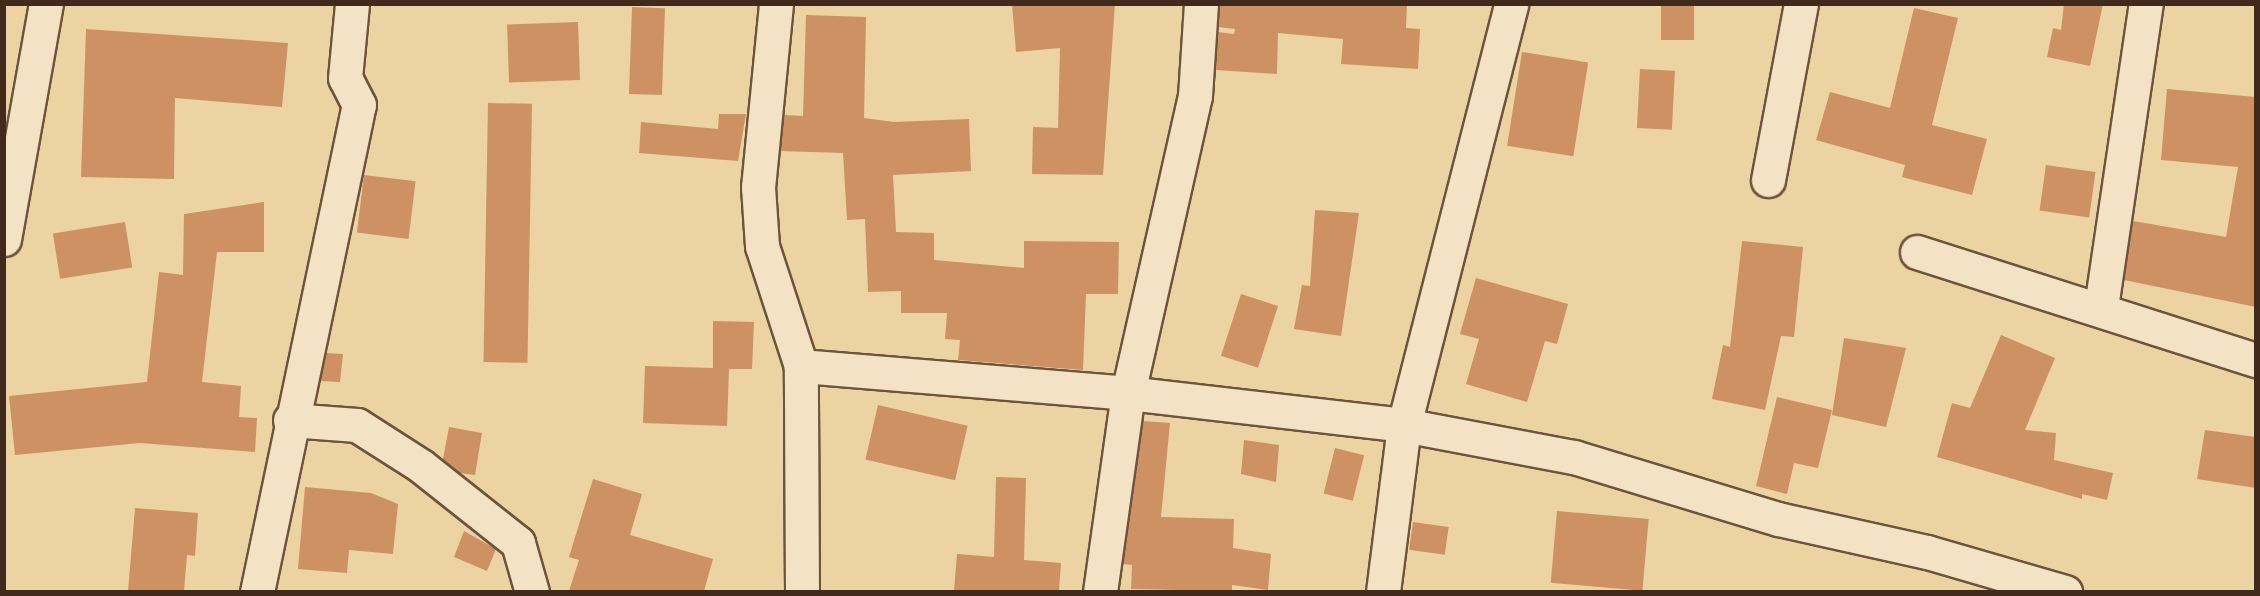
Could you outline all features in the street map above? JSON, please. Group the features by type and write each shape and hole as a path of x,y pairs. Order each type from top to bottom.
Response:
{"street":[{"path":"4,239 46,4"},
{"path":"257,591 290,420 359,105 345,78 352,4"},
{"path":"776,4 758,187 762,246 801,366 802,591"},
{"path":"1100,591 1128,393 1195,96 1201,4"},
{"path":"1383,591 1404,425 1511,4"},
{"path":"1768,180 1801,4"},
{"path":"2101,307 2146,4"},
{"path":"1917,252 2101,307 2256,360"},
{"path":"801,366 1128,393 1404,425 1575,457 1778,519 1927,552 2065,591"},
{"path":"290,420 357,425 421,466 518,543 532,591"}],"building":[{"path":"1012,4 1115,4 1103,175 1032,174 1033,127 1058,128 1060,48 1016,52"},
{"path":"1220,4 1407,4 1406,28 1420,29 1418,69 1341,64 1343,39 1278,33 1277,74 1216,70 1218,32 1234,34 1235,29 1218,27"},
{"path":"1661,4 1694,4 1694,40 1661,40"},
{"path":"2064,4 2103,4 2090,66 2047,57 2053,28 2061,30"},
{"path":"632,7 665,8 662,95 629,94"},
{"path":"1914,8 1958,18 1932,125 1987,139 1972,195 1902,177 1905,165 1816,140 1830,92 1890,108"},
{"path":"806,15 866,17 864,118 894,122 969,119 971,171 893,175 896,232 934,233 934,260 1024,268 1024,241 1119,242 1118,294 1086,294 1083,370 958,360 960,340 945,339 947,313 901,313 901,291 868,292 865,219 847,220 843,153 780,151 784,115 803,116"},
{"path":"578,22 580,80 509,82 507,24"},
{"path":"86,29 288,43 282,107 175,98 174,179 81,177"},
{"path":"1522,52 1588,62 1573,156 1507,146"},
{"path":"1640,69 1675,71 1672,130 1637,128"},
{"path":"2167,89 2256,97 2256,307 2124,280 2133,221 2226,237 2238,167 2161,160"},
{"path":"488,103 532,104 527,363 483,362"},
{"path":"719,114 746,114 738,161 639,153 641,122 718,129"},
{"path":"2046,165 2096,172 2089,218 2040,211"},
{"path":"364,175 416,181 409,239 357,233"},
{"path":"264,202 264,252 217,252 202,382 241,386 239,417 257,418 255,452 140,443 15,455 9,396 147,382 159,272 183,275 184,214"},
{"path":"1315,210 1359,213 1341,336 1294,329 1302,285 1310,286"},
{"path":"125,222 132,267 60,279 53,233"},
{"path":"1742,241 1803,247 1794,337 1781,336 1765,410 1712,399 1723,345 1730,347"},
{"path":"1476,278 1568,304 1557,344 1545,341 1527,402 1466,384 1479,339 1460,334"},
{"path":"1241,294 1278,306 1258,368 1221,356"},
{"path":"713,321 754,322 752,369 729,369 727,426 643,423 645,366 713,368"},
{"path":"2001,335 2055,358 2025,430 2056,433 2054,460 2113,473 2107,500 2082,494 2082,499 1937,457 1952,403 1970,408"},
{"path":"1844,338 1906,348 1886,427 1832,415"},
{"path":"326,353 343,354 340,382 320,381"},
{"path":"1777,397 1832,410 1818,468 1794,463 1787,494 1756,486"},
{"path":"878,405 968,426 955,480 865,460"},
{"path":"1143,421 1170,423 1161,517 1234,519 1233,548 1271,554 1268,590 1232,585 1232,591 1131,589 1132,565 1123,564"},
{"path":"449,427 482,433 475,475 459,473 443,459"},
{"path":"2205,430 2256,437 2256,488 2197,479"},
{"path":"1244,440 1279,445 1276,482 1241,474"},
{"path":"1335,448 1364,455 1353,501 1324,494"},
{"path":"996,477 1026,478 1024,560 1061,563 1059,591 954,591 957,554 994,557"},
{"path":"593,479 642,494 630,535 713,559 704,591 569,591 579,560 569,557"},
{"path":"305,487 371,493 398,504 393,554 349,550 347,573 298,569"},
{"path":"135,508 198,513 195,556 187,555 184,591 128,591"},
{"path":"1557,511 1649,519 1642,591 1551,583"},
{"path":"1413,522 1449,527 1445,555 1409,550"},
{"path":"464,531 496,549 487,571 454,557"}]}
